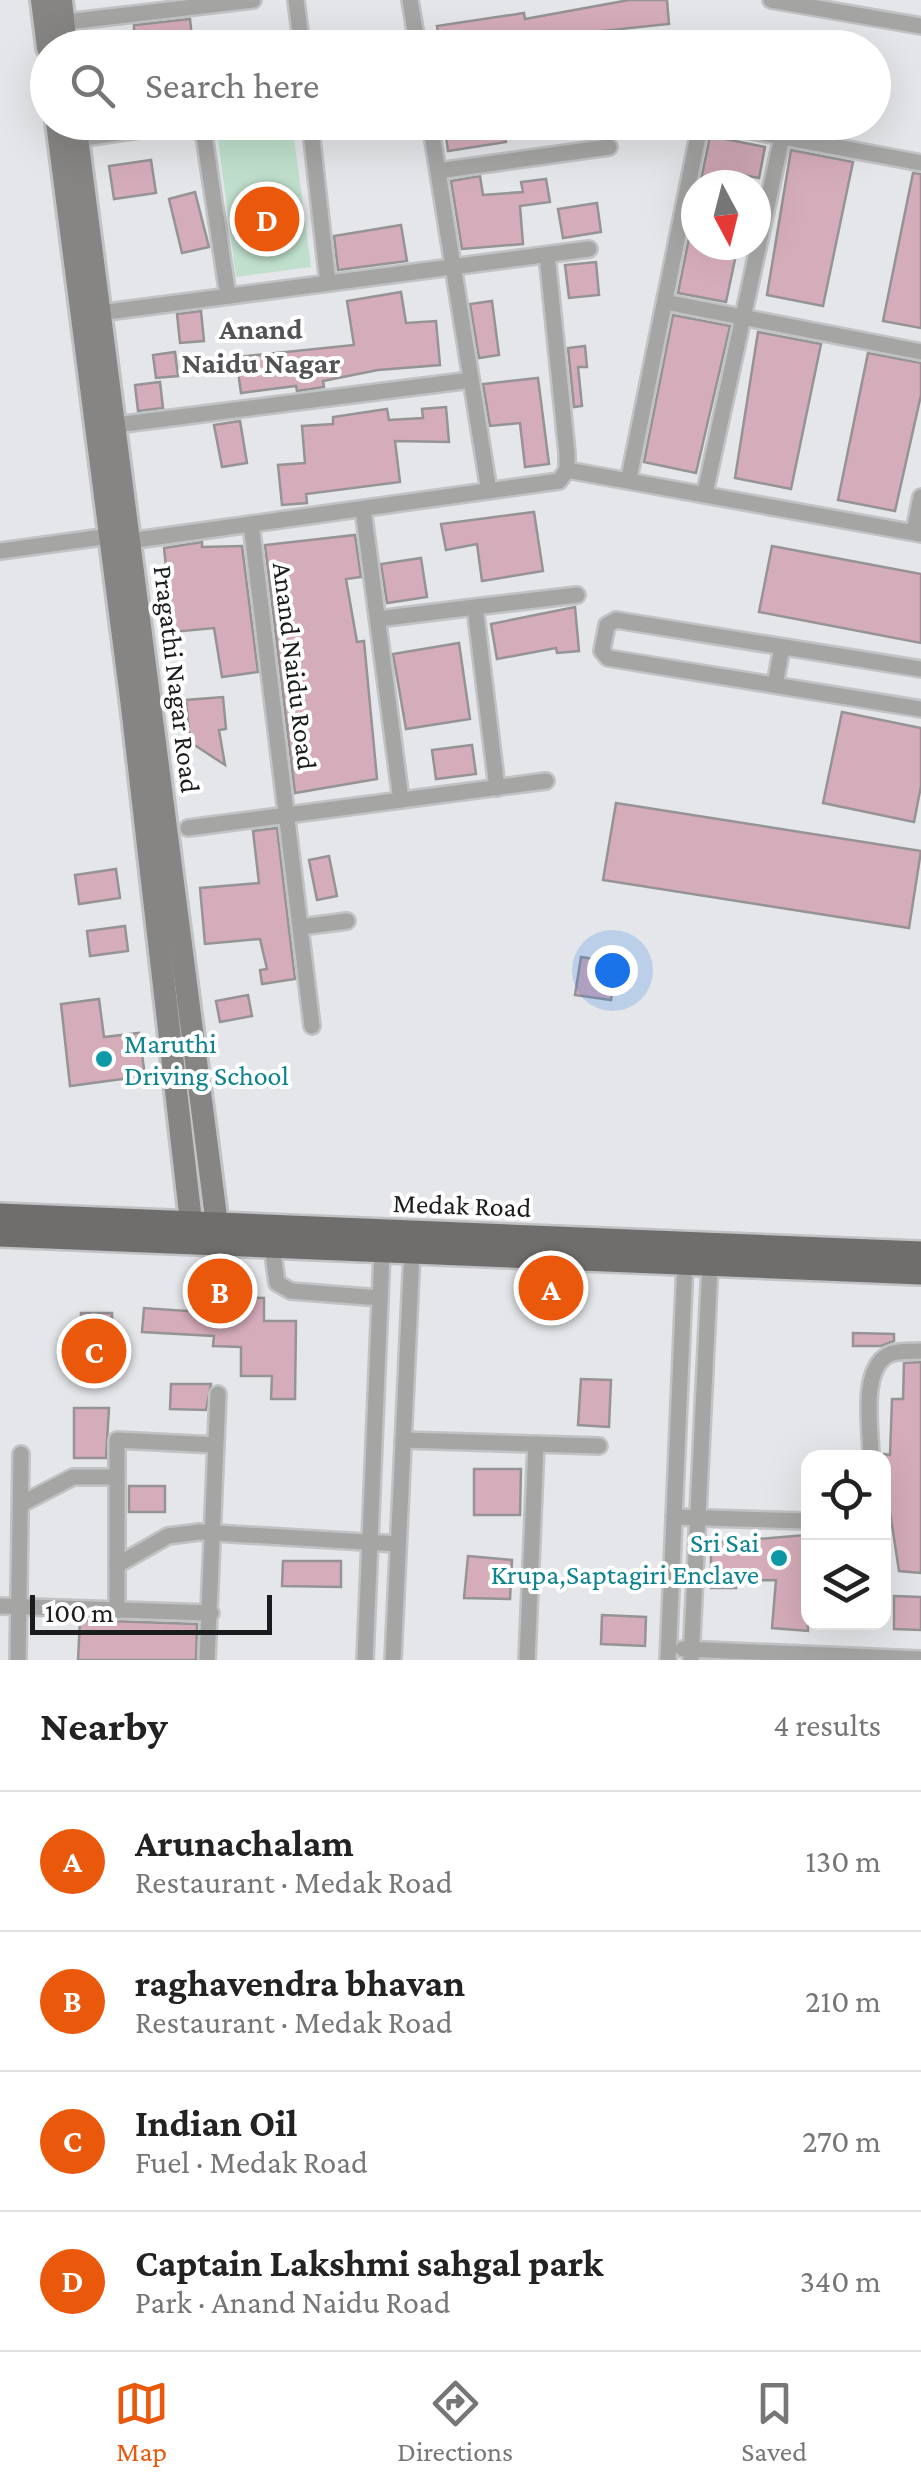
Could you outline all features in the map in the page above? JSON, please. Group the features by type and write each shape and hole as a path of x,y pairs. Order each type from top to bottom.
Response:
{"main road":[{"path":"42,0 54,24"},
{"name":"Pragathi Nagar Road","path":"61,140 90,314 120,539 206,1234"},
{"name":"Pragathi Nagar Road","path":"77,140 90,314 116,425 120,539"},
{"name":"Medak Road","path":"0,1216 206,1234 272,1246 921,1272"},
{"name":"Medak Road","path":"0,1234 206,1234 921,1254"}],"street":[{"path":"54,24 253,0"},
{"path":"296,0 300,30"},
{"path":"410,0 415,30"},
{"path":"771,0 854,7 921,26"},
{"path":"205,140 228,296"},
{"path":"312,140 328,283"},
{"path":"433,140 489,491"},
{"path":"629,478 697,140"},
{"path":"705,493 781,140"},
{"path":"798,140 921,163"},
{"path":"438,171 609,148"},
{"path":"90,314 589,249"},
{"path":"0,552 251,524 559,481 568,470 546,254"},
{"path":"665,302 921,352"},
{"path":"116,425 471,380"},
{"path":"568,470 917,533 921,497"},
{"path":"363,509 401,800"},
{"name":"Anand Naidu Road","path":"251,524 312,1026"},
{"path":"378,618 577,595"},
{"path":"475,607 497,788"},
{"path":"921,670 616,620 607,625 602,651 608,658 921,709"},
{"path":"775,686 782,647"},
{"path":"188,828 546,781"},
{"path":"301,927 347,921"},
{"path":"272,1246 277,1283 291,1292 380,1298"},
{"path":"365,1660 382,1251"},
{"path":"393,1660 412,1252"},
{"path":"698,1263 674,1517 668,1654 921,1660"},
{"path":"692,1655 698,1518 698,1263"},
{"path":"378,1348 407,1349"},
{"path":"871,1450 872,1378 878,1364 890,1353 921,1351"},
{"path":"207,1660 218,1394"},
{"path":"116,1612 118,1440 215,1445"},
{"path":"403,1440 599,1446"},
{"path":"527,1660 536,1444"},
{"path":"18,1660 20,1454"},
{"path":"20,1504 73,1477 117,1477"},
{"path":"674,1517 801,1521"},
{"path":"116,1566 168,1536 214,1532 398,1544"},
{"path":"0,1606 211,1613"}],"green space":[{"path":"218,140 294,140 311,267 236,277"}],"building":[{"path":"629,0 667,0 669,24 612,30 438,30 437,26 524,13 525,19"},
{"path":"190,19 191,30 134,30 134,25"},
{"path":"446,140 506,142 448,151"},
{"path":"709,140 765,147 761,170 703,170"},
{"path":"791,150 853,162 823,306 767,295"},
{"path":"151,160 156,193 114,199 109,166"},
{"path":"913,173 921,174 921,328 883,321"},
{"path":"480,176 483,195 523,192 521,182 546,179 550,202 520,206 523,244 462,249 451,181"},
{"path":"195,192 209,247 182,253 169,199"},
{"path":"597,203 601,232 563,238 558,209"},
{"path":"401,225 407,261 338,270 334,236"},
{"path":"685,260 735,260 726,302 678,293"},
{"path":"596,262 599,295 569,298 565,265"},
{"path":"401,292 406,323 436,321 440,365 378,370 323,381 324,387 297,391 296,386 241,393 236,357 354,345 347,301"},
{"path":"492,301 499,355 479,358 470,304"},
{"path":"201,311 204,341 180,343 177,314"},
{"path":"673,315 730,326 696,473 644,462"},
{"path":"758,332 821,344 791,489 735,478"},
{"path":"585,346 587,367 578,367 582,406 574,407 568,348"},
{"path":"175,352 178,376 156,378 153,355"},
{"path":"868,353 921,363 921,395 895,511 838,500"},
{"path":"538,378 549,464 525,467 520,423 490,426 483,384"},
{"path":"160,382 163,408 138,411 135,385"},
{"path":"446,407 449,442 395,441 400,482 306,494 307,503 282,505 278,465 305,463 302,426 333,424 333,417 387,409 389,420 423,418 422,409"},
{"path":"240,421 247,463 222,467 214,425"},
{"path":"534,512 543,571 482,581 477,544 446,550 441,524"},
{"path":"355,535 361,577 346,579 357,642 364,641 377,779 295,793 265,545"},
{"path":"202,542 202,547 242,546 258,672 222,677 214,628 173,632 164,548"},
{"path":"772,546 921,574 921,643 759,612"},
{"path":"421,558 427,597 387,603 381,564"},
{"path":"575,607 579,651 557,653 556,648 497,659 491,624"},
{"path":"459,643 470,719 406,729 393,654"},
{"path":"223,697 226,729 219,730 225,765 190,742 186,700"},
{"path":"842,712 921,728 921,786 914,822 823,803"},
{"path":"472,745 476,774 436,779 432,750"},
{"path":"616,803 921,851 909,928 603,880"},
{"path":"277,828 295,979 262,984 260,970 267,969 260,939 205,944 200,888 259,883 253,831"},
{"path":"329,856 337,896 317,900 309,860"},
{"path":"116,869 120,898 79,904 75,875"},
{"path":"125,926 128,951 90,956 87,931"},
{"path":"581,957 617,962 611,1000 575,995"},
{"path":"248,995 252,1016 220,1022 216,1001"},
{"name":"Maruthi Driving School","path":"99,999 104,1037 139,1033 145,1076 70,1086 61,1004"},
{"path":"215,1297 264,1298 264,1321 296,1321 295,1399 271,1399 272,1376 241,1376 241,1347 213,1346 214,1336 142,1332 144,1308 215,1313"},
{"path":"81,1313 112,1313 112,1341 81,1340"},
{"path":"853,1333 894,1334 894,1341 881,1346 853,1346"},
{"path":"921,1362 921,1573 899,1571 891,1518 892,1399 903,1399 904,1363"},
{"path":"581,1379 611,1380 609,1427 578,1425"},
{"path":"171,1384 211,1384 206,1410 170,1409"},
{"path":"74,1408 109,1408 106,1458 74,1458"},
{"path":"474,1469 521,1469 520,1515 474,1515"},
{"path":"129,1486 165,1486 165,1512 129,1512"},
{"path":"801,1535 801,1630 808,1631 772,1628 776,1580 736,1581 736,1588 711,1588 711,1543"},
{"path":"468,1556 512,1560 510,1599 464,1598"},
{"path":"283,1561 341,1561 341,1587 282,1586"},
{"path":"894,1596 921,1597 921,1630 894,1629"},
{"path":"602,1615 646,1617 645,1646 601,1644"},
{"path":"80,1620 197,1624 196,1660 78,1660"}],"place":[{"name":"Captain Lakshmi sahgal park","path":"267,219"},
{"name":"Maruthi Driving School","path":"104,1059"},
{"name":"Arunachalam","path":"551,1288"},
{"name":"raghavendra bhavan","path":"220,1291"},
{"name":"Indian Oil","path":"94,1351"},
{"name":"Sri Sai Krupa,Saptagiri Enclave","path":"779,1558"}],"district":[{"name":"Anand Naidu Nagar","path":"261,345"}]}
